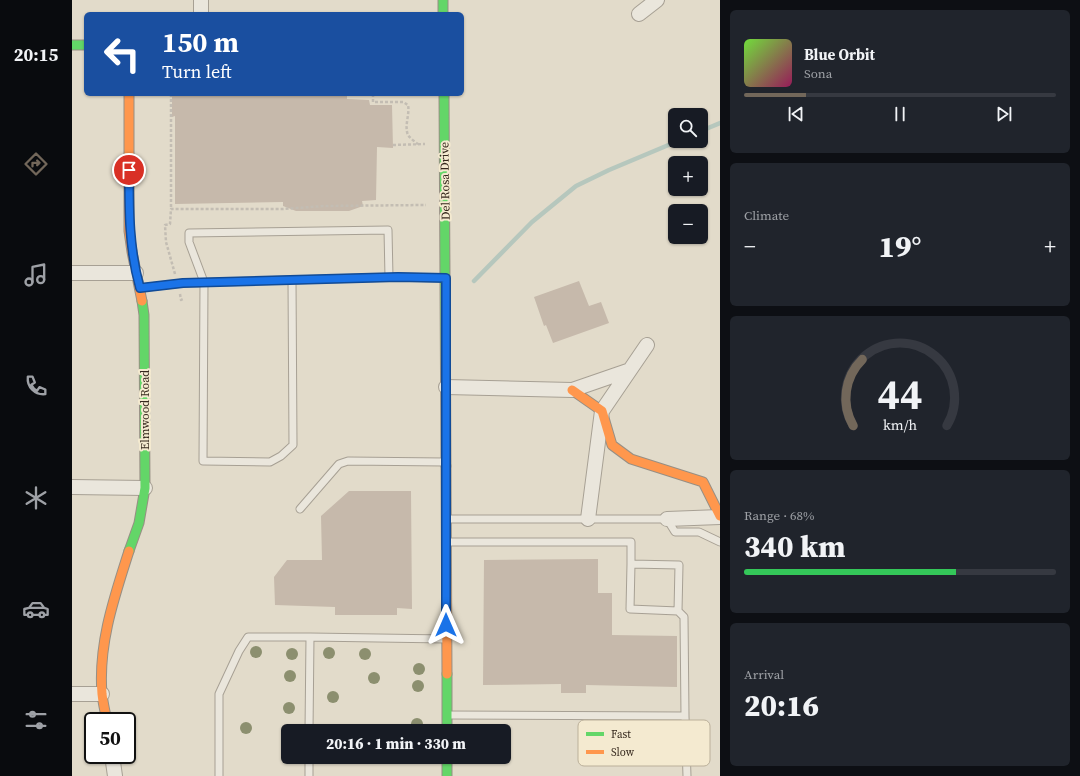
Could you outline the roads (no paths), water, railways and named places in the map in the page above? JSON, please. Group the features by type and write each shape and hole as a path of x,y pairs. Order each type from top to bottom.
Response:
{"street":[{"path":"201,0 201,12"},
{"path":"443,0 444,12"},
{"path":"639,14 657,0"},
{"path":"72,45 84,45"},
{"name":"Elmwood Road","path":"105,712 102,694 102,656 107,624 138,523 145,488 144,316 130,232 129,96"},
{"name":"Del Rosa Drive","path":"444,96 447,724"},
{"path":"72,273 136,273"},
{"path":"588,519 602,411 647,345"},
{"path":"446,387 572,390 630,370"},
{"path":"572,390 602,411 612,445 631,459 703,482 720,516 667,519"},
{"path":"72,487 145,488"},
{"path":"72,694 102,694"},
{"path":"113,764 115,776"},
{"path":"447,764 447,776"}],"lane":[{"path":"292,280 293,444 281,456 270,462 203,461 204,282 189,242 189,233 388,230 389,278"},
{"path":"140,288 204,282 446,278"},
{"path":"300,509 338,464 348,461 446,462"},
{"path":"446,519 667,519 675,532 699,532 720,542"},
{"path":"446,542 631,542 630,609 678,611 684,617 685,720"},
{"path":"631,564 679,565 678,611"},
{"path":"219,776 219,694 239,651 248,637 446,639"},
{"path":"309,724 310,637"},
{"path":"447,715 685,716"},
{"path":"309,764 309,776"},
{"path":"686,766 686,776"}],"waterway":[{"path":"708,128 720,123"},
{"path":"474,281 532,222 576,186 609,170 668,145"}]}
